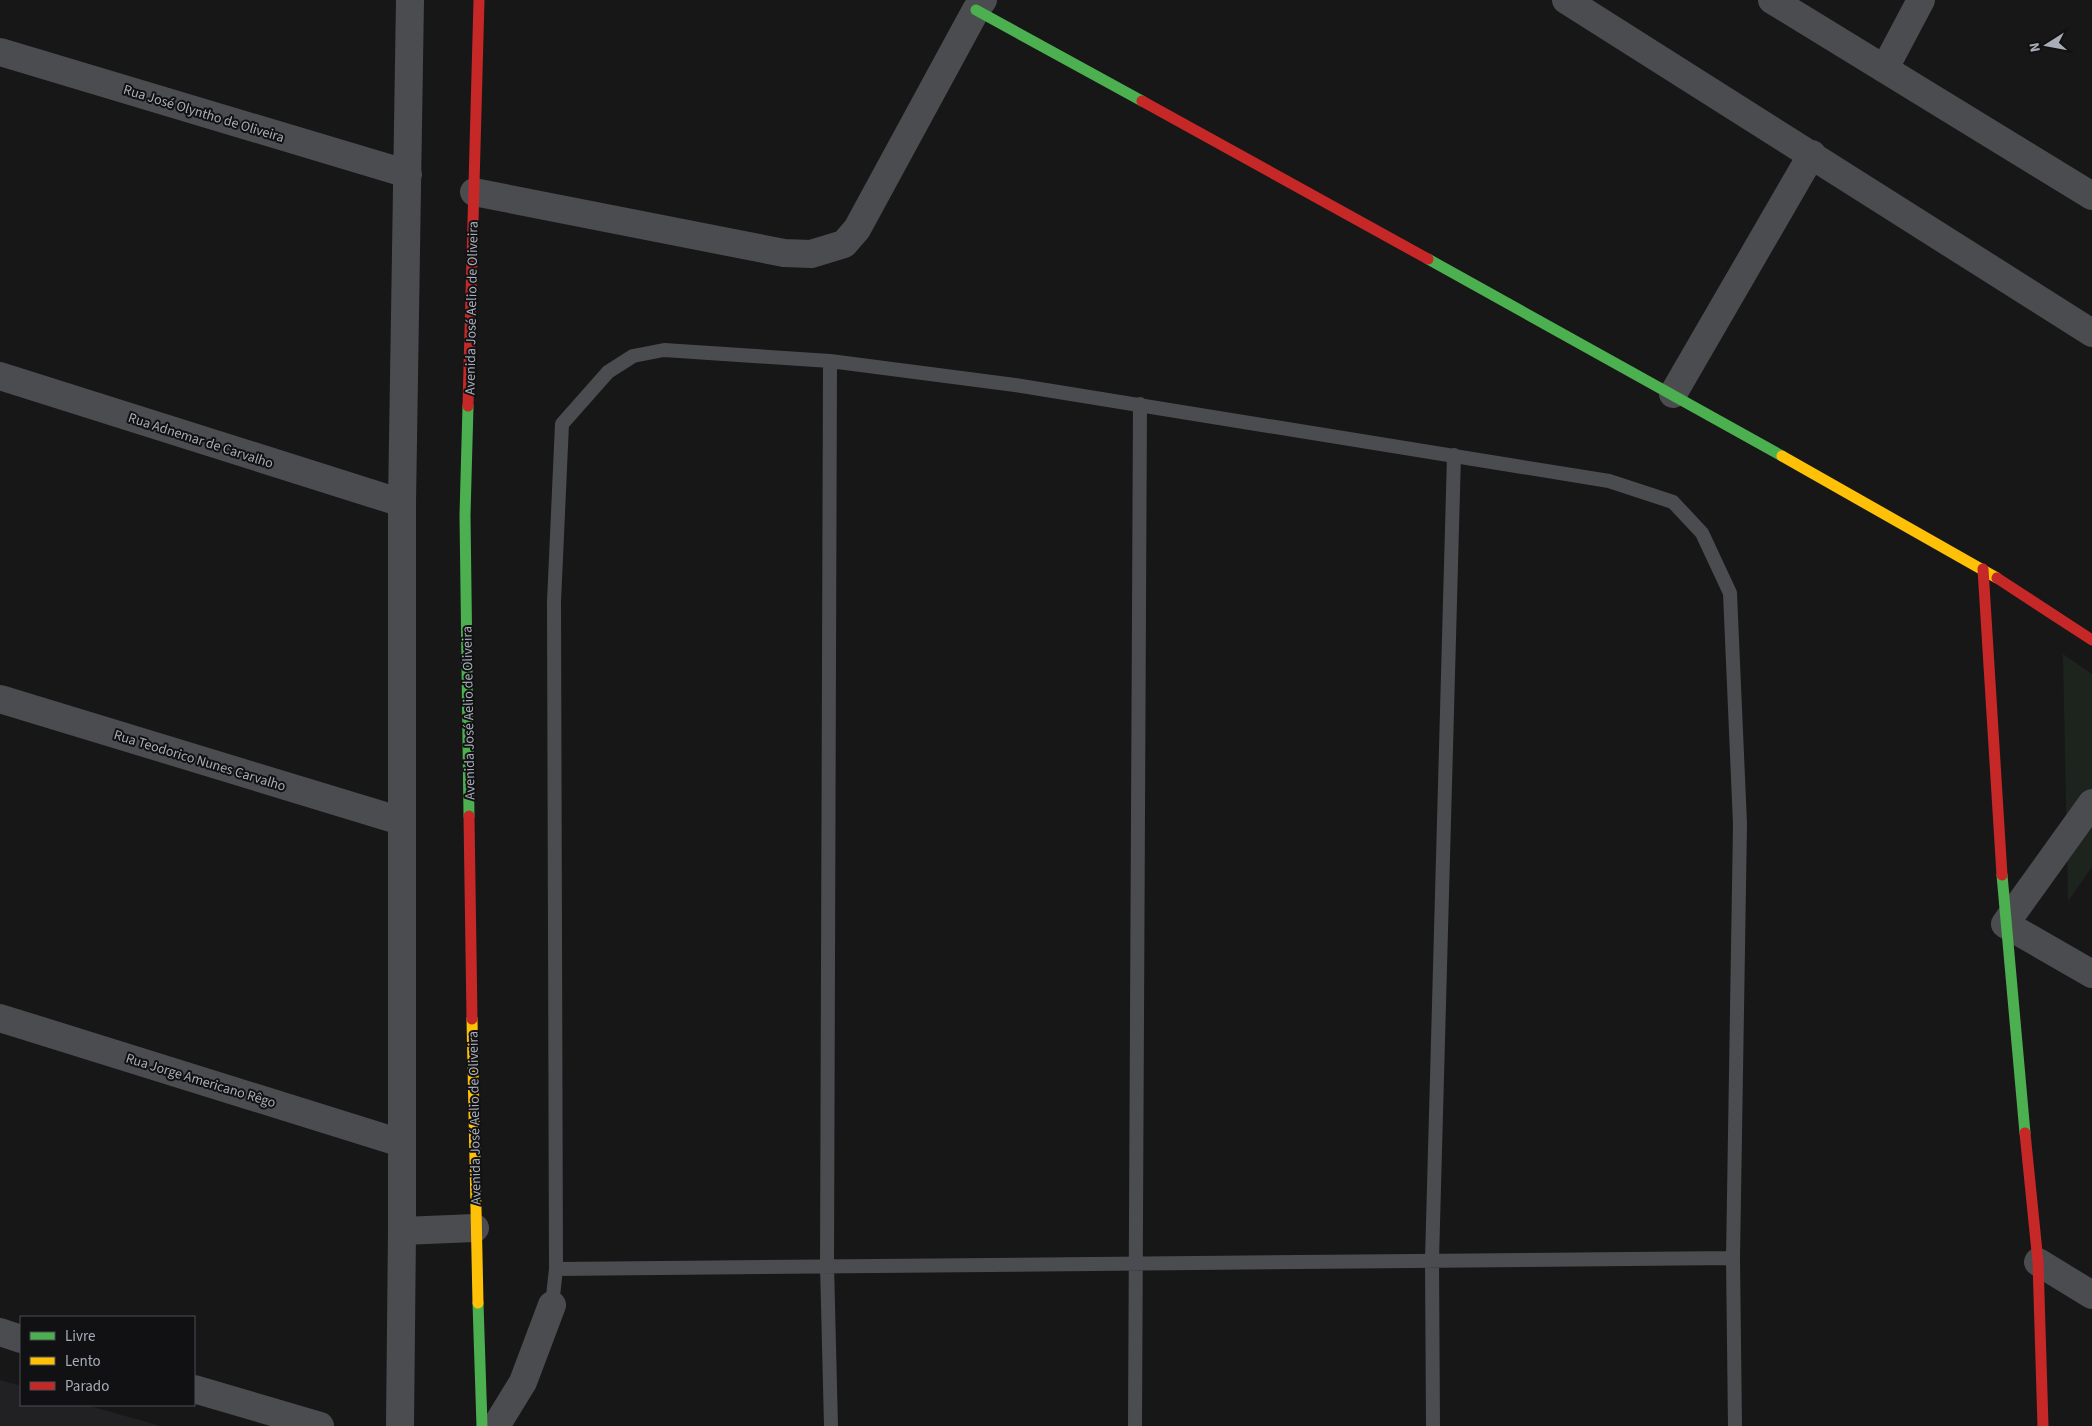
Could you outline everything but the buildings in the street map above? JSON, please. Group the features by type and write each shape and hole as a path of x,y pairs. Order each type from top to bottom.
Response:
{"street":[{"path":"400,1426 402,1230 400,821 402,503 410,0"},
{"name":"Avenida José Aelio de Oliveira","path":"479,0 465,515 475,1228 482,1426"},
{"path":"1566,0 2092,333"},
{"path":"1772,0 2092,196"},
{"path":"1885,68 1921,0"},
{"path":"474,192 784,253 811,254 844,244 857,229 980,5 1983,569 2092,640"},
{"name":"Rua José Olyntho de Oliveira","path":"0,52 408,174"},
{"path":"1674,394 1812,154"},
{"name":"Rua Adnemar de Carvalho","path":"0,376 402,503"},
{"path":"1983,569 2005,924 2038,1262 2043,1426"},
{"name":"Rua Teodorico Nunes Carvalho","path":"0,699 400,821"},
{"path":"2005,924 2092,803"},
{"path":"2005,924 2092,974"},
{"name":"Rua Jorge Americano Rêgo","path":"0,1018 401,1143"},
{"path":"402,1230 475,1228"},
{"path":"2038,1262 2092,1295"},
{"path":"496,1426 523,1382 552,1305"},
{"path":"0,1332 20,1338"},
{"path":"195,1389 320,1426"}],"lane":[{"path":"552,1305 556,1269 554,602 562,424 608,372 633,356 664,350 830,361 1015,385 1140,404 1609,481 1673,502 1702,533 1730,593 1740,824 1732,1258 1735,1426"},
{"path":"830,361 827,1265 831,1426"},
{"path":"1135,1426 1140,404"},
{"path":"1434,1426 1432,1260 1454,455"},
{"path":"556,1269 1732,1258"}],"shaded area":[{"path":"2063,654 2092,674 2092,867 2068,901"},
{"path":"0,1380 20,1386 20,1406 90,1406 161,1426 0,1426"}],"traffic: fast":[{"path":"976,10 1142,101"},
{"path":"1428,259 1782,456"},
{"path":"468,406 465,515 469,816"},
{"path":"2002,875 2025,1133"},
{"path":"478,1303 482,1426"}],"traffic: slow":[{"path":"1782,456 1997,578"},
{"path":"472,1019 478,1303"}],"traffic: jam":[{"path":"468,406 479,0"},
{"path":"1142,101 1428,259"},
{"path":"1983,569 2002,875"},
{"path":"1997,578 2092,640"},
{"path":"469,816 472,1019"},
{"path":"2025,1133 2038,1262 2043,1426"}]}
